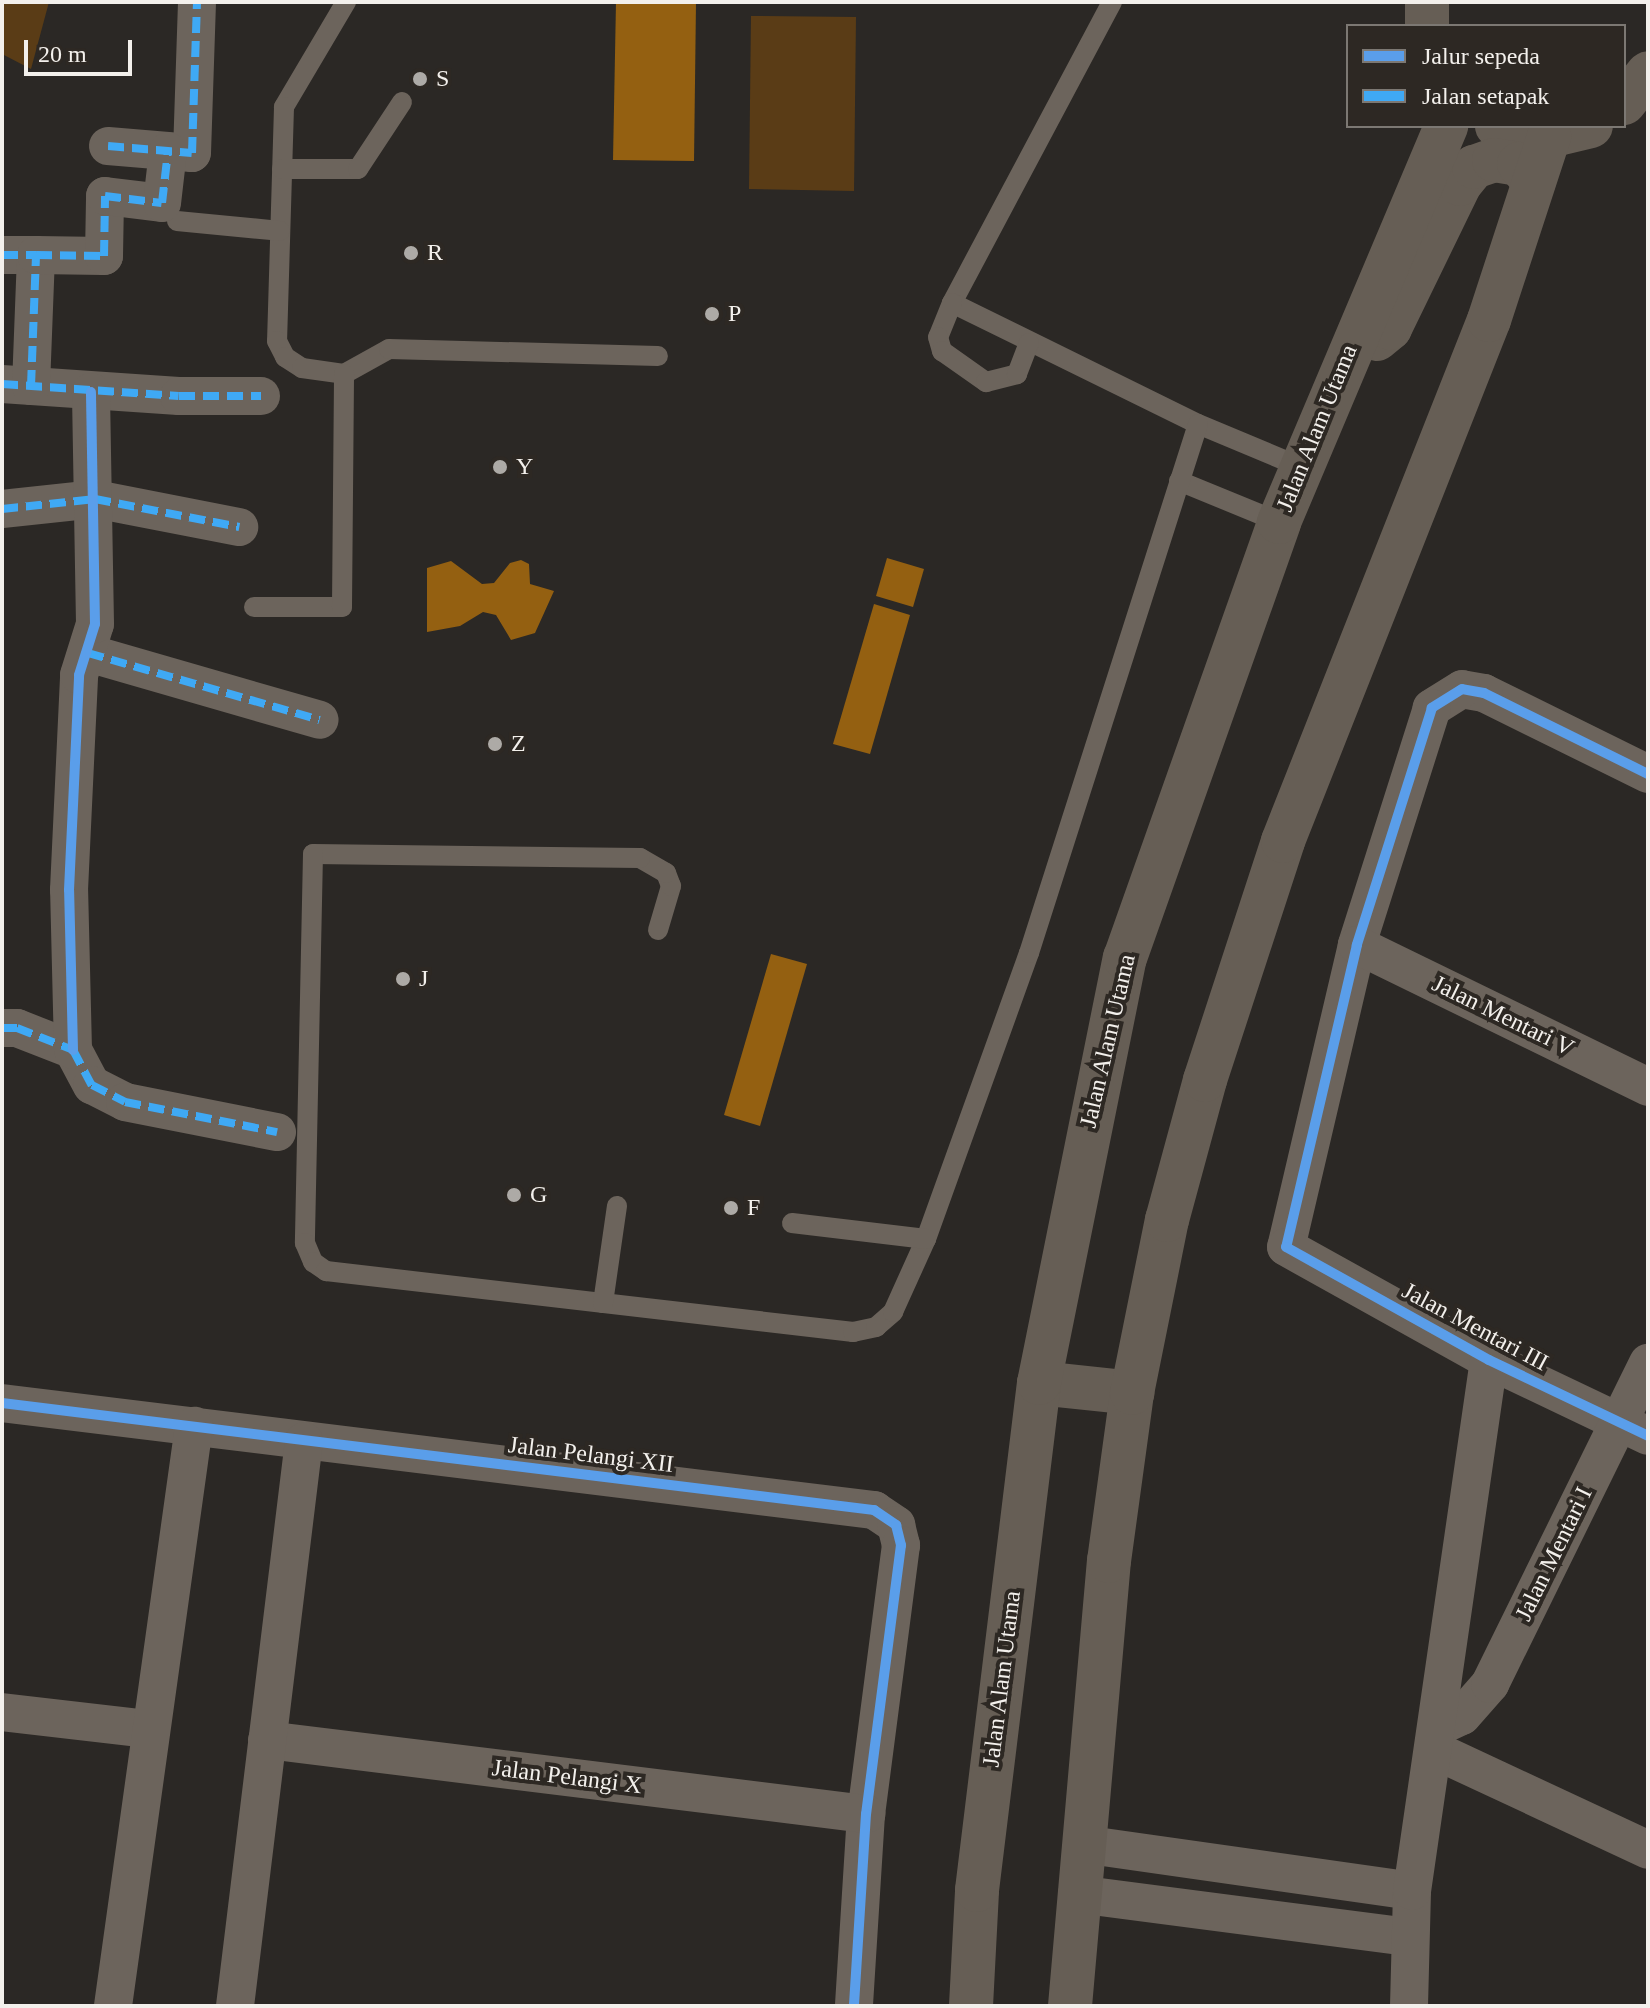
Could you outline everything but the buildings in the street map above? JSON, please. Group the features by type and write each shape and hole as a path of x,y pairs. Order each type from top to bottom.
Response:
{"main road":[{"path":"1427,2 1427,24"},
{"path":"1626,100 1648,73"},
{"name":"Jalan Alam Utama","path":"971,2006 977,1890 1039,1383 1125,958 1279,522 1341,368 1445,128"},
{"path":"1507,128 1549,136 1583,128"},
{"path":"1070,2006 1077,1894 1109,1561 1132,1393 1189,1136 1278,856 1408,514 1489,320 1549,136"},
{"path":"1341,368 1390,328 1460,184 1474,167 1494,160 1519,164 1534,182"},
{"path":"1039,1383 1132,1393"}],"street":[{"path":"108,146 192,153 197,2"},
{"path":"168,151 162,203 105,196 104,256 19,255 17,385 91,392 261,396"},
{"path":"91,392 95,624 79,675 69,890 73,1050 92,1085 125,1102 277,1132"},
{"path":"2,509 95,499 239,527"},
{"path":"88,653 320,720"},
{"path":"1357,945 1432,708 1462,689 1484,693 1648,774"},
{"name":"Jalan Mentari V","path":"1357,945 1648,1087"},
{"name":"Jalan Mentari III","path":"1357,945 1286,1247 1489,1360 1634,1429"},
{"path":"2,1028 17,1028 73,1050"},
{"path":"1409,2006 1412,1891 1489,1360"},
{"name":"Jalan Mentari I","path":"1436,1738 1462,1716 1490,1684 1634,1429 1648,1363"},
{"name":"Jalan Pelangi XII","path":"2,1403 874,1510 896,1525 901,1545 866,1814"},
{"path":"113,2006 149,1729 194,1426"},
{"path":"235,2006 304,1441"},
{"path":"2,1712 149,1729"},
{"path":"1436,1738 1648,1850"},
{"name":"Jalan Pelangi X","path":"267,1740 866,1814"},
{"path":"854,2006 866,1814"},
{"path":"1082,1844 1412,1891"},
{"path":"1077,1894 1409,1937"}],"lane":[{"path":"346,2 284,107 277,341 285,357 302,368 344,374 389,349 658,356"},
{"path":"1029,343 1017,374 986,382 942,351 938,337 952,303 1112,2"},
{"path":"282,169 358,169 402,102"},
{"path":"177,221 280,231"},
{"path":"952,303 1198,424 1301,467"},
{"path":"254,607 342,607 344,374"},
{"path":"658,930 671,886 666,873 640,858 313,854 305,1243 313,1262 326,1271 853,1332 876,1327 893,1312 926,1239 1029,953 1198,424"},
{"path":"1179,481 1279,522"},
{"path":"603,1303 617,1206"},
{"path":"792,1223 926,1239"}],"shaded area":[{"path":"2,2 49,2 31,69 2,54"},
{"path":"616,2 696,2 694,161 613,160"},
{"path":"751,16 856,17 854,191 749,189"},
{"path":"887,558 924,569 913,607 876,596"},
{"path":"521,560 529,564 530,584 554,591 535,633 511,640 496,615 483,612 460,626 427,632 427,568 451,561 482,584 494,583 510,563"},
{"path":"874,604 910,615 870,754 833,744"},
{"path":"771,954 807,964 760,1126 724,1115"}],"marked path":[{"path":"108,146 192,153 197,2"},
{"path":"31,386 36,255 104,256 105,196 162,203 168,151"},
{"path":"2,255 36,255"},
{"path":"2,384 179,396 261,396"},
{"path":"2,509 95,499 239,527"},
{"path":"88,653 320,720"},
{"path":"2,1028 17,1028 73,1050 92,1085 125,1102 277,1132"}],"cycle path":[{"path":"73,1050 69,890 79,675 95,624 91,392"},
{"path":"1648,774 1484,693 1462,689 1432,708 1357,945 1286,1247 1489,1360 1648,1436"},
{"path":"2,1403 874,1510 896,1525 901,1545 866,1814 854,2006"}],"place":[{"name":"S","path":"420,79"},
{"name":"R","path":"411,253"},
{"name":"P","path":"712,314"},
{"name":"Y","path":"500,467"},
{"name":"Z","path":"495,744"},
{"name":"J","path":"403,979"},
{"name":"G","path":"514,1195"},
{"name":"F","path":"731,1208"}]}
